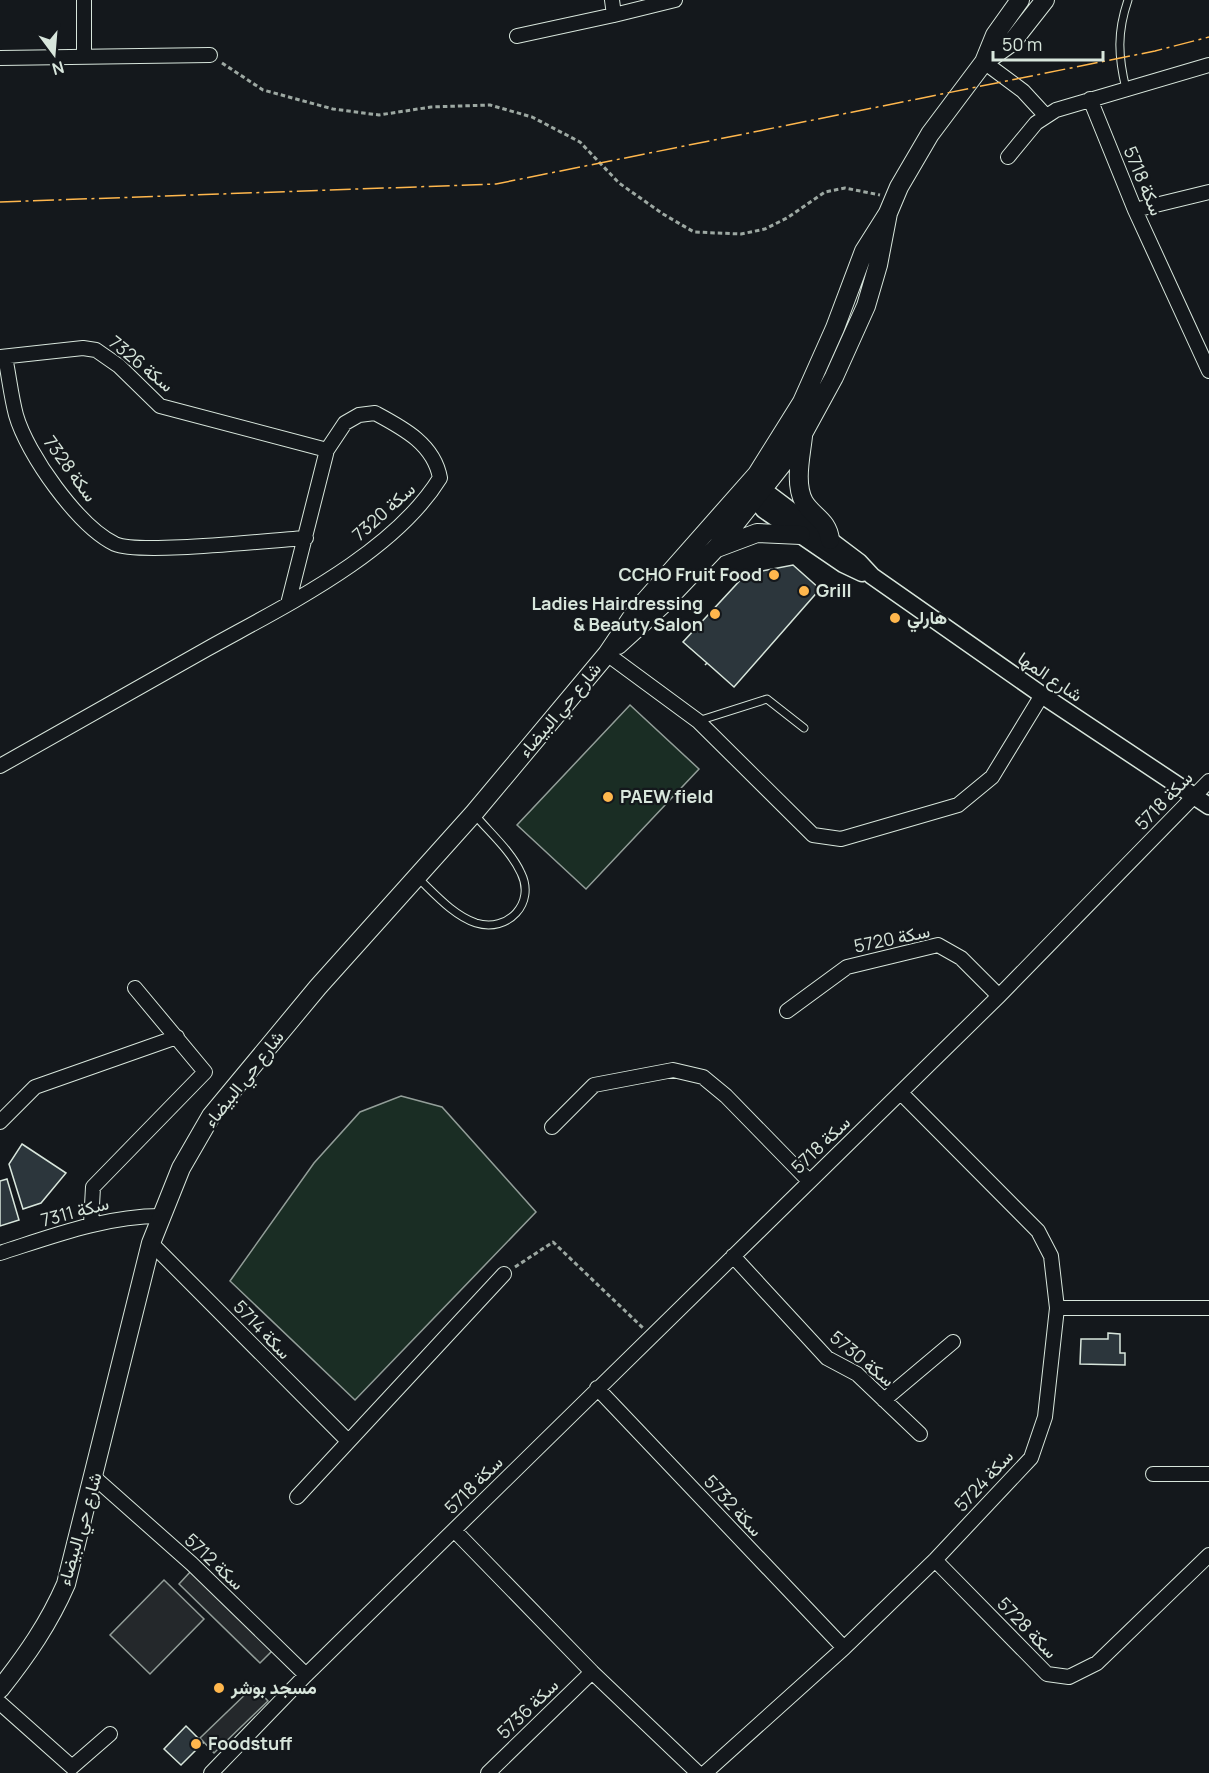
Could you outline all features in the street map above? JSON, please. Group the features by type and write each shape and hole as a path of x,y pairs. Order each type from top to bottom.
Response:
{"main road":[{"path":"607,654 644,623 716,548 753,490 802,402 835,328 864,251 930,134 984,62 995,35 1020,0"},
{"path":"984,62 1012,42 1045,0"},
{"path":"607,654 636,611 753,490 804,432 834,377 866,306 891,206"},
{"path":"804,432 800,491 808,507 826,525 830,540"},
{"path":"716,548 757,533 801,536"},
{"name":"شارع حي البيضاء","path":"0,1689 33,1647 51,1618 66,1584 95,1478 151,1243 181,1168 211,1116 318,987 474,813 607,654"}],"street":[{"path":"84,0 84,57"},
{"path":"612,0 614,15"},
{"path":"517,36 675,0"},
{"path":"0,58 210,55"},
{"path":"984,62 1023,91 1046,116"},
{"path":"1008,157 1029,131 1046,116 1090,99 1209,65"},
{"name":"سكة 5718","path":"1090,99 1135,210 1209,371"},
{"path":"1135,210 1209,192"},
{"name":"سكة 7326","path":"3,357 83,348 96,350 119,366 160,406 327,450"},
{"name":"سكة 7328","path":"3,357 16,416 37,461 75,512 115,544 152,548 306,538"},
{"name":"سكة 7320","path":"0,766 288,604 374,548 425,502 440,478 438,463 429,449 375,413 359,415 345,423 327,450 288,604"},
{"name":"شارع المها","path":"753,490 764,510 843,564 872,576"},
{"name":"شارع المها","path":"753,490 770,495 859,562 872,576 1042,695 1202,801"},
{"path":"607,654 698,721 813,835 842,839 958,805 992,777 1042,695"},
{"name":"سكة 5718","path":"212,1773 306,1675 597,1388 1202,801 1209,781"},
{"name":"سكة 5720","path":"787,1011 847,967 938,945 961,958 999,996"},
{"path":"91,1224 93,1187 205,1072 135,988"},
{"path":"0,1122 35,1087 177,1037"},
{"path":"552,1127 594,1085 674,1070 703,1077 726,1095 809,1181"},
{"name":"سكة 5724","path":"705,1773 844,1648 935,1560 1031,1458 1045,1417 1057,1308 1051,1256 1038,1231 901,1093"},
{"name":"سكة 7311","path":"0,1253 91,1224 139,1216 161,1216"},
{"name":"سكة 5714","path":"151,1243 348,1441"},
{"name":"سكة 5730","path":"733,1256 827,1358 857,1374 920,1434"},
{"path":"297,1497 504,1274"},
{"path":"1057,1308 1209,1308"},
{"path":"884,1400 953,1342"},
{"name":"سكة 5732","path":"597,1388 844,1648"},
{"path":"1153,1474 1209,1474"},
{"name":"سكة 5712","path":"95,1478 192,1564 306,1675"},
{"name":"سكة 5718","path":"454,1530 592,1672 698,1773"},
{"name":"سكة 5728","path":"935,1560 1047,1674 1069,1677 1097,1664 1209,1555"},
{"name":"سكة 5736","path":"488,1773 592,1672"},
{"path":"0,1703 72,1767 110,1734"}],"lane":[{"path":"1126,89 1118,59 1118,38 1128,0"},
{"path":"698,721 767,699 804,728"},
{"path":"417,877 462,916 478,924 496,923 513,916 521,909 526,895 522,873 474,813"}],"path":[{"path":"210,55 263,90 333,109 379,116 431,107 490,105 532,117 580,142 619,183 663,214 694,232 741,234 765,229 787,218 825,192 845,188 891,206"},
{"path":"504,1274 553,1242 651,1336"}],"green space":[{"name":"PAEW field","path":"630,705 699,769 586,889 517,825"},
{"path":"401,1096 442,1107 536,1212 355,1400 230,1281 314,1163 360,1112"}],"shaded area":[{"path":"191,1571 273,1650 260,1663 179,1584"},
{"path":"164,1580 204,1619 150,1674 110,1635"},
{"path":"254,1686 268,1701 214,1753 200,1738"}],"building":[{"path":"793,565 820,589 734,687 683,642 746,574"},
{"path":"22,1144 66,1173 41,1203 23,1209 9,1164"},
{"path":"7,1179 19,1220 0,1226 0,1181"},
{"path":"1108,1333 1120,1334 1120,1353 1125,1353 1125,1365 1080,1364 1081,1339 1108,1339"},
{"path":"186,1726 203,1743 181,1765 164,1749"}],"power":[{"path":"0,202 496,184 1155,51 1209,37"}],"place":[{"name":"CCHO Fruit Food","path":"774,575"},
{"name":"Grill","path":"804,591"},
{"name":"Ladies Hairdressing & Beauty Salon","path":"715,614"},
{"name":"هارلي","path":"895,618"},
{"name":"PAEW field","path":"608,797"},
{"name":"مسجد بوشر","path":"219,1688"},
{"name":"Foodstuff","path":"196,1744"}]}
